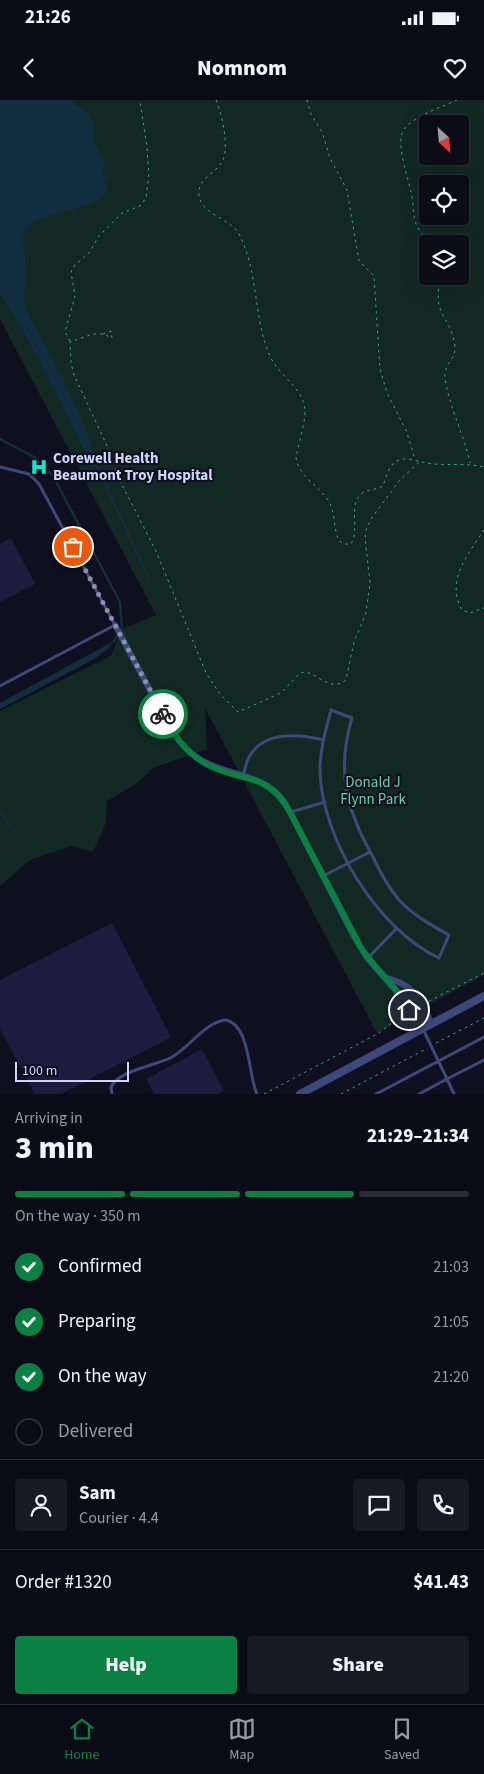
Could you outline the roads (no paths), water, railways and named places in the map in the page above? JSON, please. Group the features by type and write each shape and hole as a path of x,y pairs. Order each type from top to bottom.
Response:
{"street":[{"path":"115,625 172,732 184,748 206,764 271,787 290,812 367,958 387,978 421,1030"},
{"path":"387,978 411,988 432,1024"},
{"path":"300,1094 309,1092 484,996"}],"lane":[{"path":"0,467 29,474 39,484 115,625 0,686"},
{"path":"331,710 352,718 345,743 344,780 351,810 370,852 399,900 421,919 449,935 439,958 412,943 376,908 349,863 332,825 325,802 320,771 324,740 331,710"},
{"path":"243,776 249,757 257,747 270,739 285,735 303,735 324,740"},
{"path":"290,812 325,802"},
{"path":"323,876 370,852"},
{"path":"367,958 396,929"},
{"path":"105,1094 111,1093 113,1082 118,1078 171,1058 208,1028 226,1020 236,1026 247,1048 251,1079 257,1094"},
{"path":"421,1030 454,1094"},
{"path":"376,1094 484,1037"},
{"path":"419,1094 484,1060"}],"water":[{"path":"0,100 72,100 88,115 93,123 93,139 105,165 102,177 113,176 105,181 108,189 100,198 89,204 39,220 30,225 24,233 26,268 24,295 26,310 67,386 85,427 96,465 91,468 86,453 24,332 0,293"},
{"path":"114,641 109,648 96,658 0,709 0,703"}],"waterway":[{"path":"0,439 34,457 53,476 120,602 122,629 114,641"},
{"path":"96,465 149,578"},
{"path":"0,811 16,831"}],"place":[{"name":"Corewell Health Beaumont Troy Hospital","path":"39,467"}],"park label":[{"name":"Donald J Flynn Park","path":"373,790"}]}
